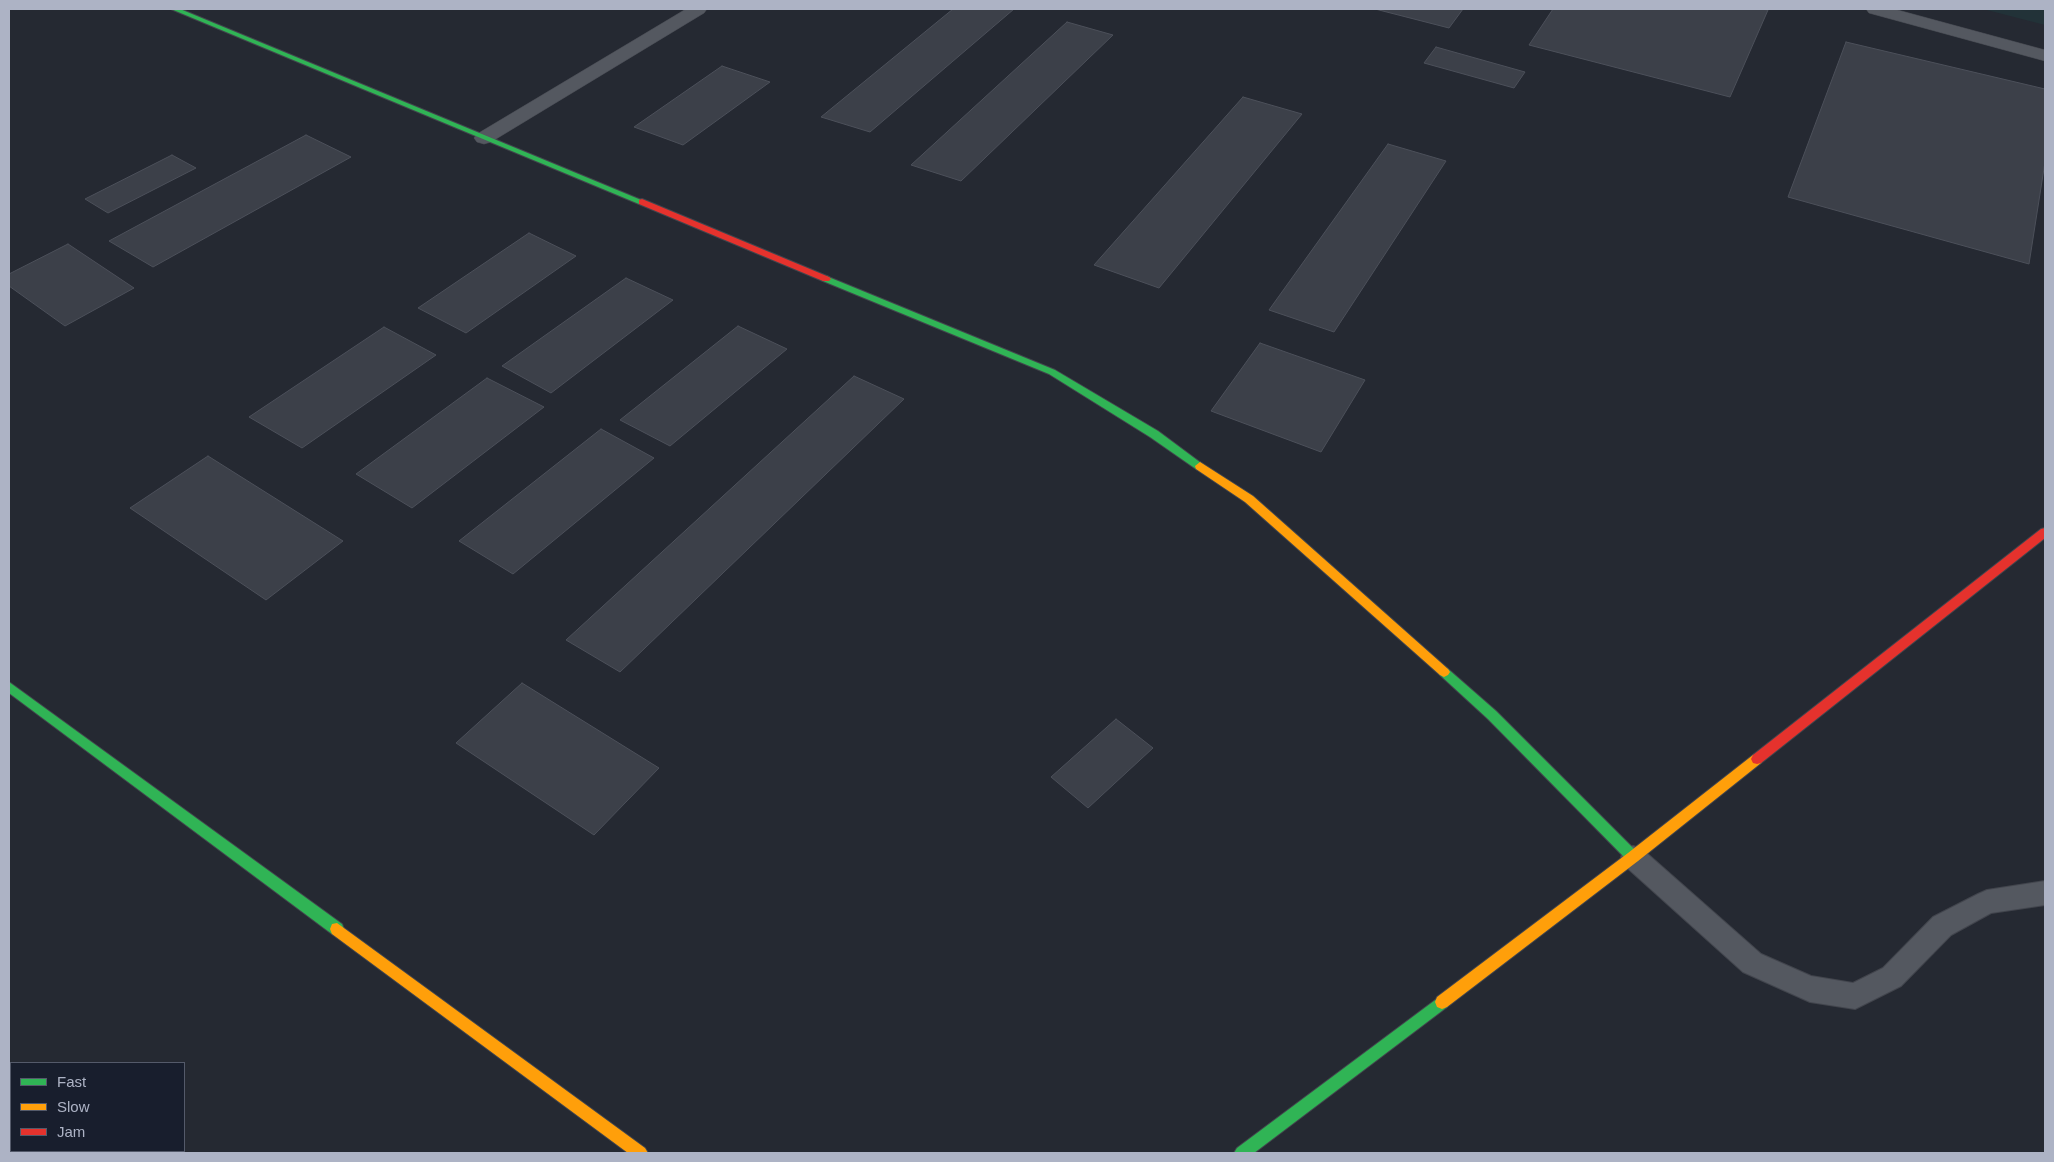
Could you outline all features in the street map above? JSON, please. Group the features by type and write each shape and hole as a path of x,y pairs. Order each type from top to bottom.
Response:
{"street":[{"path":"174,9 1052,372 1154,434 1249,499 1492,715 1633,857"},
{"path":"484,138 698,9"},
{"path":"1875,9 2045,56"},
{"path":"1242,1153 1633,857 2045,532"},
{"path":"9,687 640,1153"}],"lane":[{"path":"1633,857 1752,963 1810,989 1855,996 1892,977 1942,926 1986,902 2045,893"}],"shaded area":[{"path":"1983,9 2045,9 2045,25"}],"building":[{"path":"953,9 1014,9 870,132 821,117"},
{"path":"1375,9 1463,9 1449,28"},
{"path":"1553,9 1768,10 1730,97 1529,45"},
{"path":"1067,22 1113,35 961,181 911,165"},
{"path":"1846,42 2045,89 2045,162 2029,264 1788,197"},
{"path":"1436,47 1525,72 1514,88 1424,63"},
{"path":"722,66 770,82 683,145 634,127"},
{"path":"1243,97 1302,114 1159,288 1094,265"},
{"path":"306,135 351,157 153,267 109,241"},
{"path":"1388,144 1446,161 1334,332 1269,310"},
{"path":"172,155 196,168 108,213 85,199"},
{"path":"529,233 576,256 466,333 418,308"},
{"path":"68,244 134,288 65,326 9,286 9,274"},
{"path":"626,278 673,300 551,393 502,366"},
{"path":"738,326 787,349 670,446 620,420"},
{"path":"384,327 436,355 302,448 249,417"},
{"path":"1260,343 1365,380 1321,452 1211,411"},
{"path":"854,376 904,399 620,672 566,640"},
{"path":"487,378 544,407 412,508 356,474"},
{"path":"601,429 654,458 513,574 459,541"},
{"path":"208,456 343,541 266,600 130,508"},
{"path":"522,683 659,768 594,835 456,743"},
{"path":"1116,719 1153,748 1088,808 1051,777"}],"traffic: fast":[{"path":"174,9 642,202"},
{"path":"826,279 1052,372 1154,434 1200,466"},
{"path":"1444,672 1492,715 1633,857"},
{"path":"9,687 337,929"},
{"path":"1242,1153 1442,1002"}],"traffic: slow":[{"path":"1200,466 1249,499 1444,672"},
{"path":"1442,1002 1633,857 1757,759"},
{"path":"337,929 640,1153"}],"traffic: jam":[{"path":"642,202 826,279"},
{"path":"1757,759 2045,532"}]}
